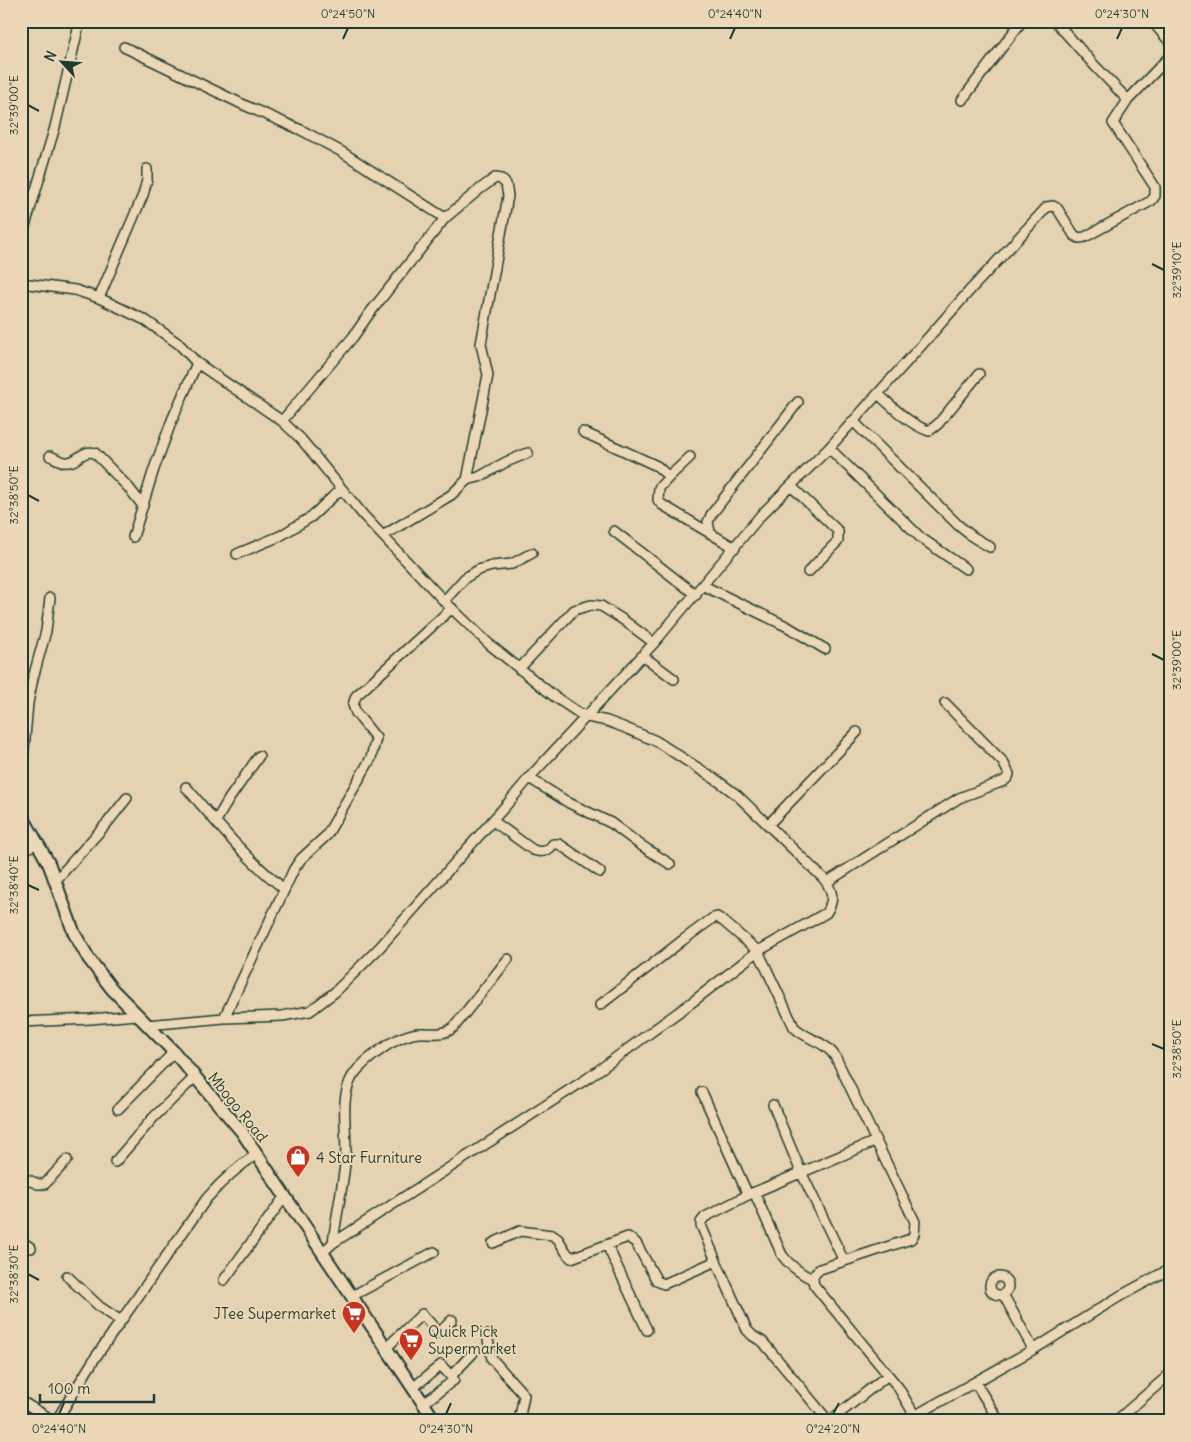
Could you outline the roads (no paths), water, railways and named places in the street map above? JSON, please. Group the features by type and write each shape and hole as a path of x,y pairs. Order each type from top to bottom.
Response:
{"main road":[{"name":"Mbogo Road","path":"21,814 56,880 74,933 89,959 112,989 174,1052 242,1132 435,1421"}],"street":[{"path":"962,100 1022,21"},
{"path":"1055,21 1128,100"},
{"path":"1158,23 1170,42"},
{"path":"21,240 55,127 78,30"},
{"path":"124,47 244,105 301,130 342,152 445,218"},
{"path":"147,1025 224,1018 282,1016 310,1011 335,992 380,947 529,778 643,656 762,515 829,448 971,289 1048,207 1053,206 1057,208 1074,235 1079,238 1085,237 1151,201 1154,196 1155,187 1113,123 1128,100 1170,56"},
{"path":"99,298 143,195 147,180 147,168"},
{"path":"282,421 353,337 445,218 495,178 501,179 506,184 508,196 481,344 488,375 467,480"},
{"path":"21,283 75,290 99,298 145,320 179,344 197,363 282,421 301,439 341,490 444,601 489,644 519,669 555,697 587,717 607,721 656,742 737,795 830,886 833,898 826,913 758,951 588,1078 323,1252"},
{"path":"133,537 172,420 197,363"},
{"path":"878,394 909,421 919,428 929,431 938,424 979,374"},
{"path":"710,532 708,522 711,515 798,402"},
{"path":"853,421 958,525 990,547"},
{"path":"583,432 657,466 669,477"},
{"path":"829,448 920,538 966,569"},
{"path":"50,456 66,462 73,461 84,453 95,453 129,488 143,506"},
{"path":"384,535 451,495 467,480 479,477 506,462 528,453"},
{"path":"690,457 659,488 658,500 666,508 735,548"},
{"path":"791,486 838,531 838,541 808,572"},
{"path":"237,554 280,536 311,517 341,490"},
{"path":"614,531 696,595"},
{"path":"444,601 465,578 478,570 492,566 512,564 532,553"},
{"path":"704,586 788,627 825,649"},
{"path":"21,783 28,703 46,631 50,598"},
{"path":"519,669 574,610 591,605 601,606 654,643"},
{"path":"224,1018 284,888 301,859 327,835 372,758 376,738 356,713 353,704 356,696 452,608"},
{"path":"643,656 674,679"},
{"path":"827,882 959,798 1004,781 1008,777 1003,762 946,703"},
{"path":"768,824 857,732"},
{"path":"216,821 259,756"},
{"path":"529,778 569,803 611,823 670,864"},
{"path":"186,787 250,860 284,888"},
{"path":"56,880 128,798"},
{"path":"492,821 533,850 541,853 548,851 553,844 558,844 600,872"},
{"path":"21,852 37,843"},
{"path":"600,1005 713,918 716,917 723,921 758,951 794,1027 804,1036 825,1044 832,1050 915,1222 914,1234 911,1238 820,1269 814,1273 812,1279 814,1285 898,1387 917,1418 1120,1296 1170,1269"},
{"path":"333,1244 346,1157 346,1102 353,1076 377,1053 406,1036 418,1033 449,1032 508,959"},
{"path":"21,1022 136,1015"},
{"path":"118,1109 174,1052"},
{"path":"115,1162 152,1118 195,1078"},
{"path":"702,1092 782,1255 800,1273 812,1279"},
{"path":"773,1106 801,1172 844,1261"},
{"path":"876,1141 751,1194 705,1217 701,1222 747,1330 763,1342 826,1418 831,1420 888,1375"},
{"path":"21,1402 55,1421 94,1358 207,1198 240,1165 257,1154"},
{"path":"21,1177 38,1184 45,1184 67,1160"},
{"path":"224,1280 285,1196"},
{"path":"493,1243 520,1230 552,1235 558,1239 572,1258 626,1237 631,1238 636,1242 657,1282 662,1284 716,1261"},
{"path":"21,1242 31,1248"},
{"path":"607,1245 647,1330"},
{"path":"352,1296 434,1252"},
{"path":"67,1276 100,1307 121,1321"},
{"path":"1003,1294 1033,1349"},
{"path":"387,1347 422,1314 439,1333 452,1320"},
{"path":"487,1336 492,1359 524,1395 519,1421"},
{"path":"451,1376 473,1353"},
{"path":"414,1387 441,1365 454,1380 424,1403"},
{"path":"1116,1421 1170,1374"},
{"path":"975,1382 999,1421"}],"place":[{"name":"4 Star Furniture","path":"298,1178"},
{"name":"JTee Supermarket","path":"354,1334"},
{"name":"Quick Pick Supermarket","path":"411,1361"}]}
